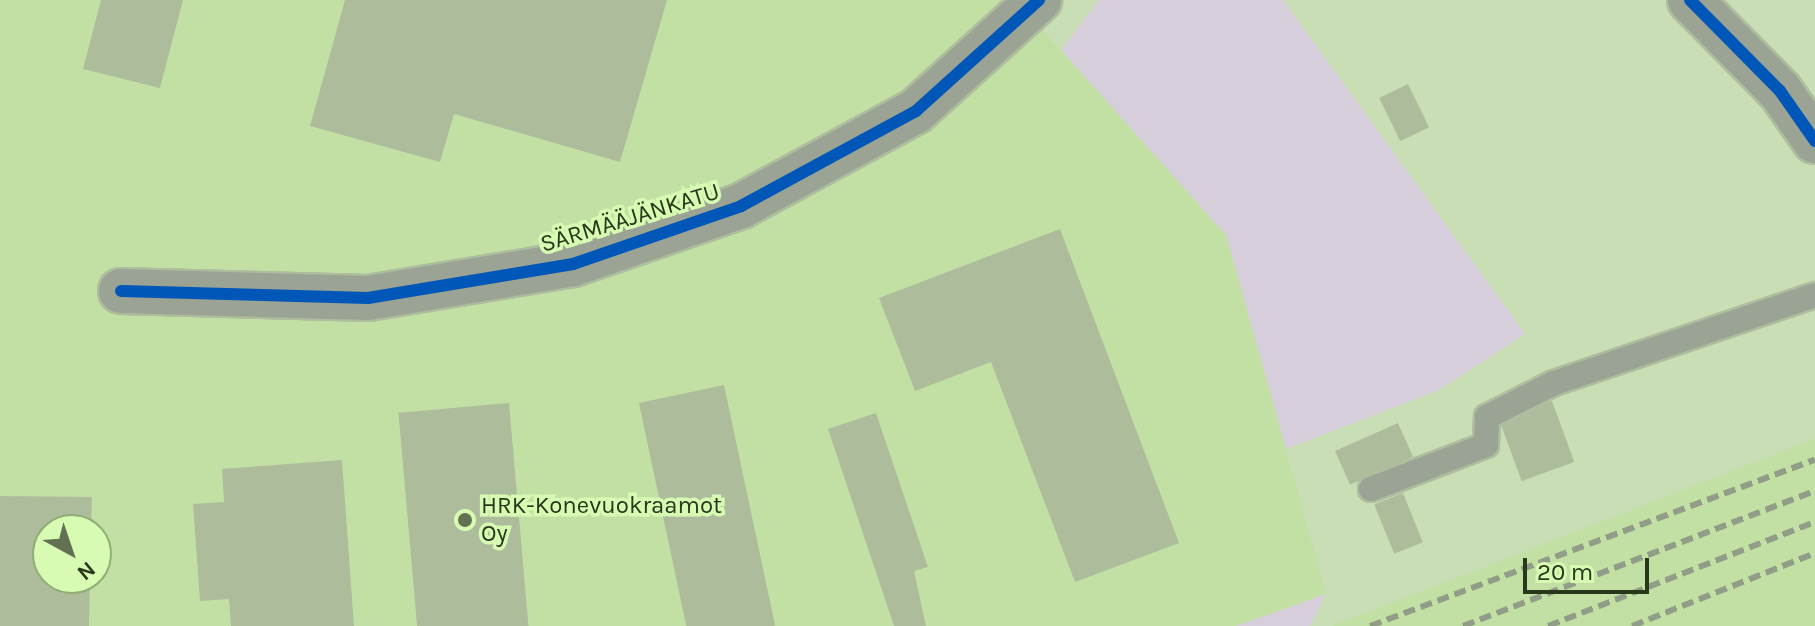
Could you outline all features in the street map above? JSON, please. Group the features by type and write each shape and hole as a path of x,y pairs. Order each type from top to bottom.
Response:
{"street":[{"name":"SÄRMÄÄJÄNKATU","path":"121,291 368,298 573,264 741,206 916,111 1039,0"},
{"path":"1690,0 1797,85 1815,141"}],"lane":[{"path":"1371,489 1486,445 1487,417 1554,383 1815,295"}],"shaded area":[{"path":"0,0 1016,0 1226,235 1326,594 1236,626 0,626"},
{"path":"1099,0 1283,0 1525,334 1439,390 1286,449 1226,235 1061,50"},
{"path":"1815,439 1815,626 1332,626"},
{"path":"1326,594 1310,626 1236,626"}],"building":[{"path":"101,0 183,0 160,88 83,69"},
{"path":"345,0 667,0 620,162 454,114 440,162 310,126"},
{"path":"1408,84 1429,127 1400,141 1379,98"},
{"path":"1060,229 1179,543 1075,582 991,362 915,391 879,298"},
{"path":"724,385 775,626 686,626 639,403"},
{"path":"1552,401 1574,462 1522,481 1499,420"},
{"name":"HRK-Konevuokraamot Oy","path":"509,403 529,626 417,626 398,413"},
{"path":"876,413 928,567 914,571 926,626 894,626 828,429"},
{"path":"1398,423 1413,457 1350,485 1335,451"},
{"path":"342,460 354,626 231,626 229,599 200,601 193,504 224,502 222,469"},
{"path":"1403,493 1423,542 1394,554 1374,505"},
{"path":"0,496 92,497 91,514 32,514 32,594 90,594 89,626 0,626"}],"railway":[{"path":"1370,626 1815,460"},
{"path":"1463,626 1815,491"},
{"path":"1548,626 1815,522"},
{"path":"1632,626 1815,553"}],"cycle path":[{"path":"121,291 368,298 573,264 741,206 916,111 1039,0"},
{"path":"1690,0 1780,91 1815,141"}],"place":[{"name":"HRK-Konevuokraamot Oy","path":"465,520"}]}
